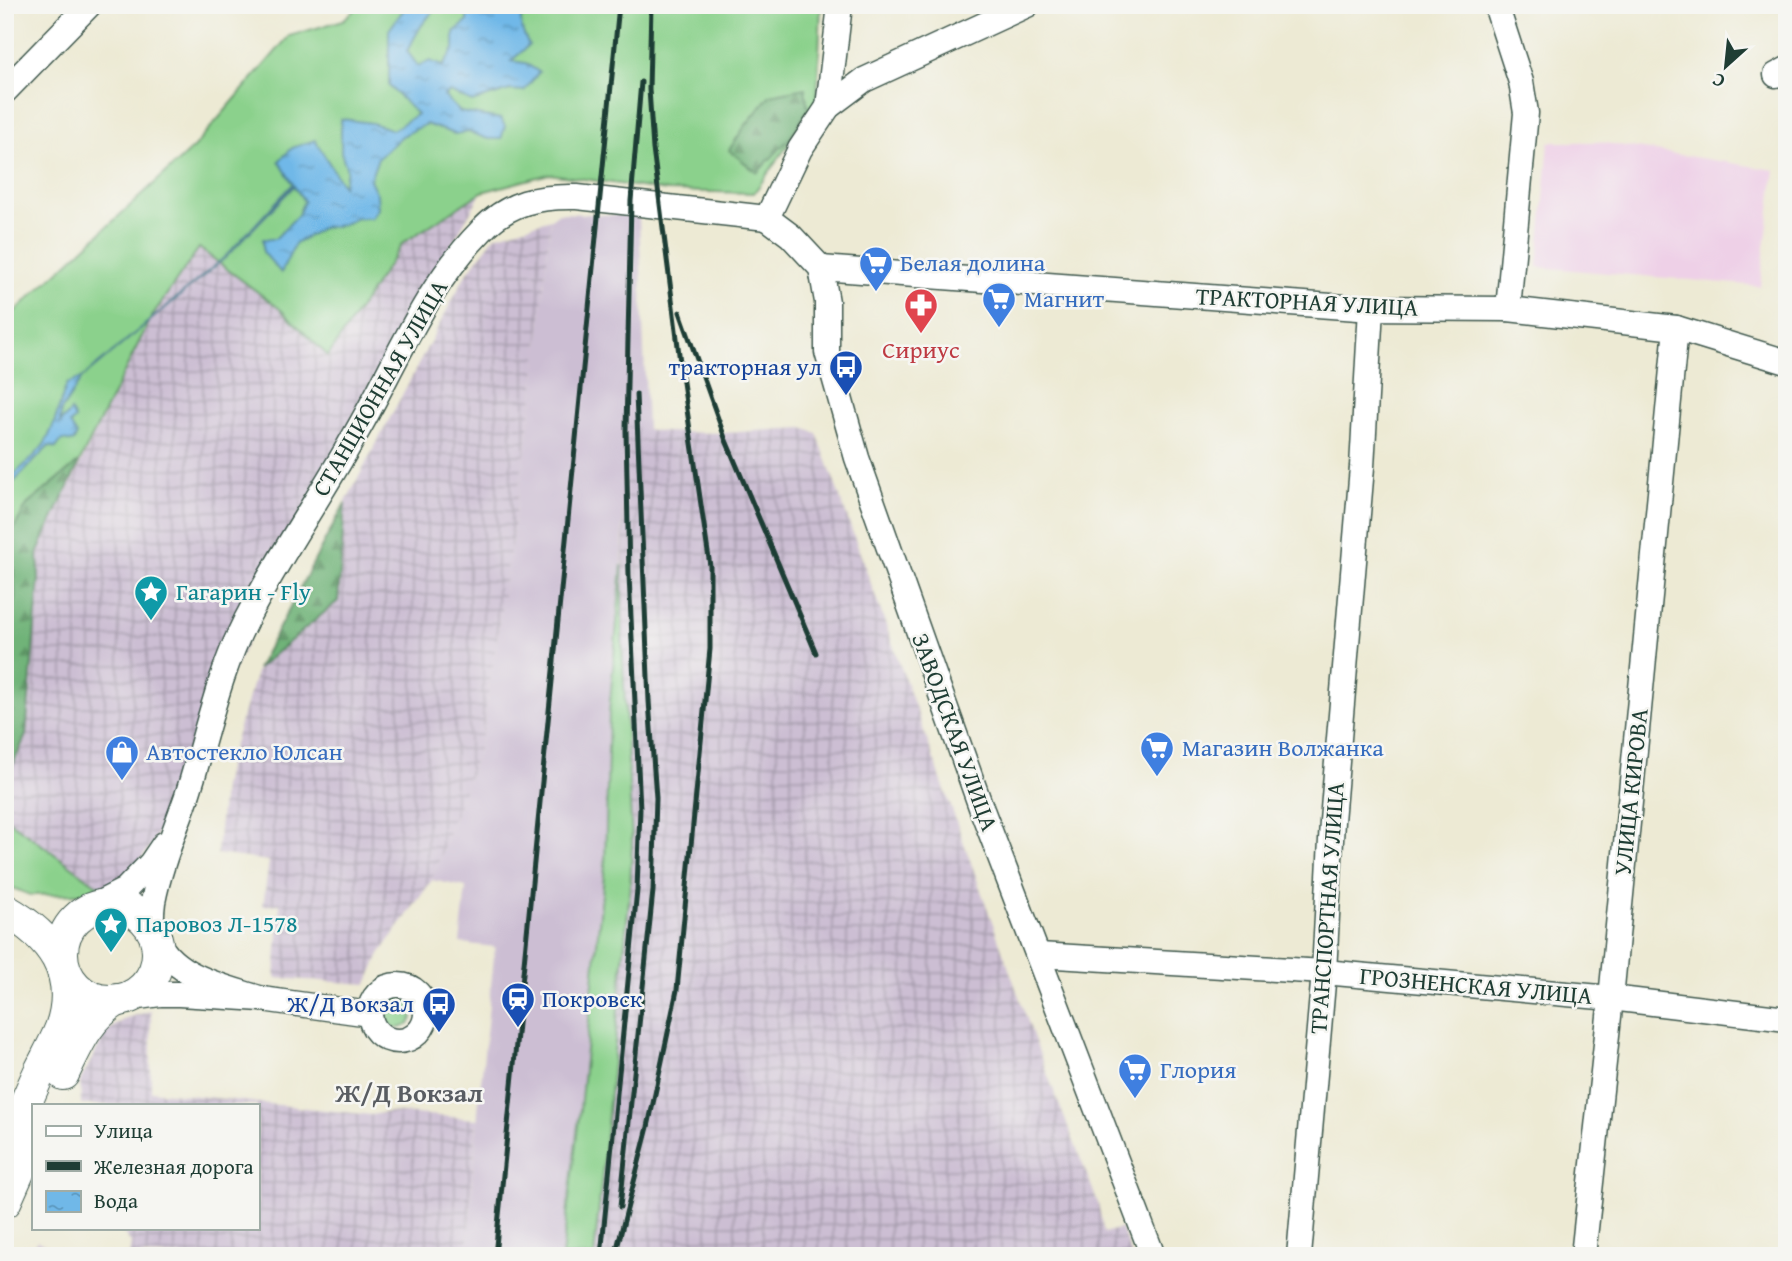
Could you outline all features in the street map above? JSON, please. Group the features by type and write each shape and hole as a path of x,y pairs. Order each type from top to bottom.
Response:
{"main road":[{"path":"5,902 47,913 105,905 129,908 142,917 153,932 158,957 153,973 141,989 127,998 101,1000 86,995 74,985 55,951 43,938 23,920 5,910"},
{"path":"5,1150 61,1026 67,992 61,953 65,934 71,923 90,908"},
{"path":"48,1104 81,1036 99,1012 117,1000"},
{"path":"5,1202 32,1141"}],"street":[{"path":"5,91 89,5"},
{"path":"828,107 840,5"},
{"path":"821,268 791,236 767,218 800,149 828,107 864,80 1027,5"},
{"path":"1496,5 1521,82 1526,113 1508,309"},
{"name":"СТАНЦИОННАЯ УЛИЦА","path":"153,932 153,904 162,868 228,660 246,620 357,432 413,323 449,269 482,229 514,206 547,196 631,201 767,218"},
{"name":"ТРАКТОРНАЯ УЛИЦА","path":"821,268 1371,308 1508,309 1676,328 1787,362"},
{"name":"ЗАВОДСКАЯ УЛИЦА","path":"821,268 827,302 827,352 843,412 982,810 1153,1256"},
{"name":"ТРАНСПОРТНАЯ УЛИЦА","path":"1299,1256 1324,972 1332,821 1362,467 1371,308"},
{"name":"УЛИЦА КИРОВА","path":"1583,1256 1611,998 1676,328"},
{"name":"СТАНЦИОННАЯ УЛИЦА","path":"90,908 125,890 151,863 176,826"},
{"path":"153,932 165,955 178,966 198,978 262,999"},
{"name":"ГРОЗНЕНСКАЯ УЛИЦА","path":"1039,956 1324,972 1611,998 1787,1020"},
{"path":"117,1000 160,994 262,999 370,1014"}],"shaded area":[{"path":"1549,142 1599,142 1775,170 1760,286 1538,267"},
{"path":"482,192 360,402 152,844 131,872 104,890 5,818 5,783 26,735 39,578 38,551 152,316 199,248 280,309 328,355 403,243"},
{"path":"559,213 639,216 647,429 624,426 622,565 609,713 605,865 562,1256 467,1256 478,1111 495,947 460,943 466,887 432,880 481,743 532,407 551,219"},
{"path":"551,219 532,407 481,743 432,880 380,954 367,984 275,978 280,904 263,906 269,861 217,854 228,763 257,669 338,601 345,503 465,276 495,236"},
{"path":"624,425 664,432 724,433 803,428 817,433 1041,1058 1098,1203 1104,1233 1121,1228 1132,1256 595,1256 630,889 632,842 622,645"},
{"path":"151,1011 151,1091 371,1115 389,1112 477,1119 467,1256 129,1256 131,1242 119,1230 259,1230 259,1104 81,1104 80,1081 107,1031 126,1018"},
{"path":"37,1241 70,1256 26,1256"}],"green space":[{"path":"360,5 821,5 817,104 754,193 668,191 549,174 482,192 403,243 328,356 280,309 199,248 152,316 80,461 27,505 11,534 15,597 5,640 5,340 12,314 194,147 289,36 343,20"},
{"path":"805,88 808,109 790,138 757,173 729,150 770,95"},
{"path":"80,461 38,551 39,578 26,735 5,783 5,640 15,597 11,534 27,505"},
{"path":"345,503 338,601 257,669"},
{"path":"622,565 622,645 632,842 630,889 594,1256 562,1256 605,865 609,713"},
{"path":"5,818 104,890 89,894 30,895 5,885"},
{"path":"398,998 408,1003 413,1013 408,1023 398,1028 388,1023 383,1013 388,1003"}],"water":[{"path":"407,5 438,5 421,26 407,51 418,66 430,61 443,66 454,49 454,32 467,22 467,5 527,5 521,20 529,45 511,61 525,63 539,72 524,91 510,90 472,102 450,92 444,96 460,112 501,119 505,126 501,139 488,139 469,132 455,134 426,124 402,136 378,158 370,180 377,194 378,209 371,218 357,218 342,225 322,228 295,244 281,273 263,252 263,239 275,239 298,215 304,201 294,186 226,257 82,378 226,256 293,184 279,161 292,148 315,140 343,186 347,170 341,152 341,119 372,123 393,130 417,114 389,86 389,30"},
{"path":"82,378 61,411 60,423 71,411 75,419 70,424 77,435 73,442 62,440 56,448 49,446 5,491 5,484 45,443 67,384"}],"railway":[{"path":"495,1256 619,5"},
{"path":"615,1256 648,1127 677,990 710,649 710,566 653,149 649,89 651,5"},
{"path":"601,1256 637,890 640,809 629,575 626,430 631,201 641,82"},
{"path":"680,312 725,438 816,653"},
{"path":"620,1207 653,891 656,798 649,701 636,394"}],"place":[{"name":"Белая долина","path":"876,293"},
{"name":"Магнит","path":"999,329"},
{"name":"Сириус","path":"921,335"},
{"name":"тракторная ул","path":"846,397"},
{"name":"Гагарин - Fly","path":"151,622"},
{"name":"Магазин Волжанка","path":"1157,778"},
{"name":"Автостекло Юлсан","path":"122,782"},
{"name":"Паровоз Л-1578","path":"111,954"},
{"name":"Покровск","path":"518,1029"},
{"name":"Ж/Д Вокзал","path":"439,1034"},
{"name":"Глория","path":"1135,1100"}],"district":[{"name":"Ж/Д Вокзал","path":"409,1093"}]}
